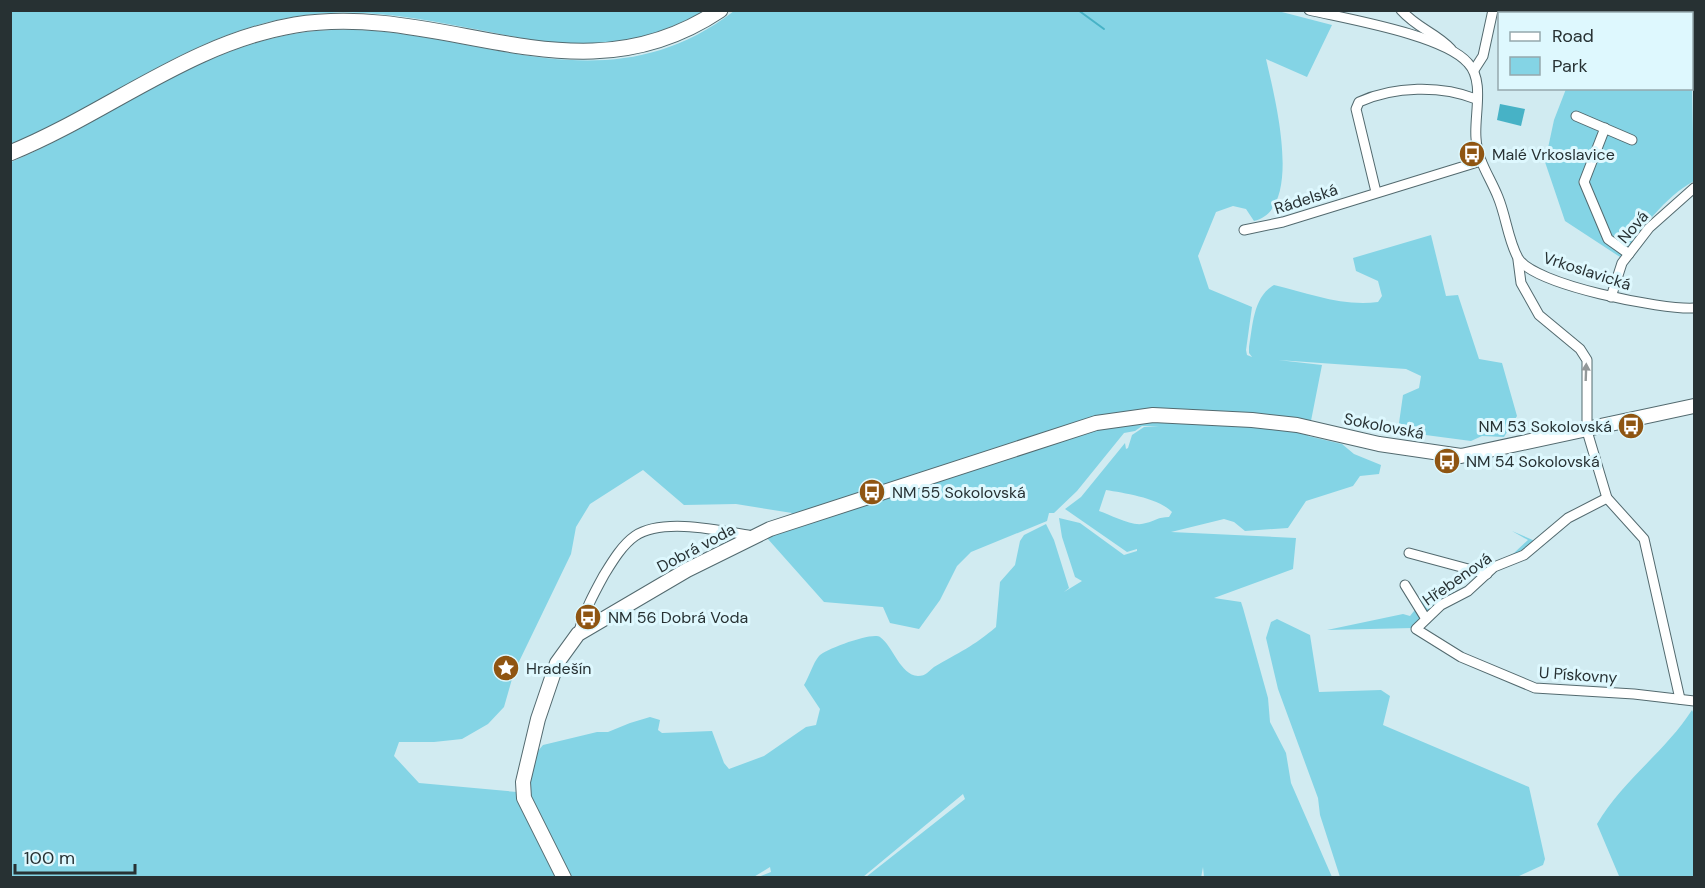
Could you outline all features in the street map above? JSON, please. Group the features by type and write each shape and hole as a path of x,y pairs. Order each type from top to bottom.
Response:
{"main road":[{"path":"10,153 45,137 191,58 231,42 281,28 334,21 369,22 419,27 536,50 592,53 657,42 695,26 720,10"}],"street":[{"path":"1309,10 1396,31 1455,53"},
{"path":"1339,10 1350,20"},
{"path":"1401,10 1415,25 1441,38 1474,70 1483,56 1492,10"},
{"name":"Vrkoslavická","path":"1474,70 1476,140 1481,161 1499,198 1518,260 1535,272 1611,297 1656,307 1695,308"},
{"path":"1376,192 1356,109 1359,102 1373,96 1420,90 1457,91 1476,99"},
{"path":"1576,116 1632,140"},
{"path":"1605,128 1584,182 1608,239 1629,254"},
{"name":"Rádelská","path":"1244,230 1272,225 1481,161"},
{"name":"Nová","path":"1611,297 1622,263 1649,228 1695,188"},
{"path":"1518,260 1521,283 1539,315 1580,349 1587,360 1587,431 1607,498 1644,539 1680,699"},
{"name":"Sokolovská","path":"753,536 1096,423 1136,416 1252,420 1298,425 1379,444 1461,456 1587,431 1695,406"},
{"name":"Hřebenová","path":"1416,629 1442,605 1468,591 1494,567 1524,555 1568,518 1607,498"},
{"name":"Dobrá voda","path":"564,878 524,798 524,774 546,693 557,663 578,634 585,609 611,563 636,536 653,530 698,528 753,536"},
{"name":"Dobrá voda","path":"578,634 687,570 753,536"},
{"path":"1409,553 1487,574"},
{"path":"1405,585 1426,619"},
{"name":"U Pískovny","path":"1416,629 1461,657 1535,688 1624,693 1695,701"}],"green space":[{"path":"11,11 705,11 651,34 608,44 593,45 538,41 421,19 378,14 314,14 271,22 231,34 193,50 49,127 11,144"},
{"path":"734,11 1278,11 1332,25 1307,77 1266,59 1275,98 1282,149 1279,196 1269,212 1254,221 1246,209 1233,206 1216,212 1198,256 1209,289 1252,307 1246,350 1247,355 1252,357 1249,347 1255,312 1262,297 1274,285 1339,301 1378,302 1382,296 1378,281 1356,271 1353,258 1431,235 1446,296 1458,295 1479,359 1502,363 1517,416 1504,437 1482,436 1471,441 1418,434 1405,436 1399,423 1403,395 1419,388 1421,376 1406,369 1278,360 1322,365 1308,436 1342,444 1354,454 1381,465 1379,474 1360,476 1353,486 1306,501 1288,528 1245,531 1234,522 1224,519 1171,532 1296,538 1293,569 1214,598 1241,602 1268,698 1270,722 1286,753 1291,783 1332,877 1204,877 1203,867 1201,878 866,877 965,799 963,794 863,877 758,877 771,872 770,867 752,878 11,878 11,162 47,146 186,71 260,42 299,33 356,30 412,35 521,55 574,60 627,58 681,43","holes":["1142,426 1159,426 1144,427 1132,435 1128,448 1126,449 1125,443 1081,497 1065,509 1127,552 1137,549 1137,551 1124,555 1080,523 1059,518 1062,537 1075,577 1082,581 1064,592 1069,588 1054,540 1046,524 1024,535 1020,541 1015,565 1000,582 996,627 988,634 921,676 906,671 880,637 859,639 823,653 817,659 804,685 820,709 816,725 806,727 764,756 729,769 724,763 712,731 662,733 658,730 660,720 650,717 608,732 597,732 543,745 533,757 528,793 419,783 394,756 399,742 462,739 488,724 504,707 514,672 571,554 576,527 590,504 643,470 684,505 736,504 792,513 767,538 824,602 883,607 890,623 919,629 940,600 957,566 971,552 1047,521 1049,513 1054,513 1077,491 1124,433 1135,431","1106,490 1150,500 1172,512 1169,517 1141,524 1122,520 1099,511"]},
{"path":"1566,90 1692,90 1694,181 1663,205 1620,257 1565,221 1545,162 1554,120"},
{"path":"1512,531 1535,541 1413,628 1327,630 1403,614 1410,616 1422,601 1463,590 1528,540"},
{"path":"1277,619 1310,635 1319,692 1381,690 1390,696 1383,725 1529,787 1545,859 1543,865 1517,877 1340,877 1320,815 1318,798 1278,689 1266,638 1271,622"},
{"path":"1692,710 1694,714 1694,877 1619,876 1597,824 1607,808"}],"shaded area":[{"path":"1500,104 1525,109 1521,126 1497,120"}],"waterway":[{"path":"1078,10 1104,29"}],"place":[{"name":"Malé Vrkoslavice","path":"1472,154"},
{"name":"NM 53 Sokolovská","path":"1631,426"},
{"name":"NM 54 Sokolovská","path":"1447,461"},
{"name":"NM 55 Sokolovská","path":"872,492"},
{"name":"NM 56 Dobrá Voda","path":"588,617"},
{"name":"Hradešín","path":"506,668"}]}
